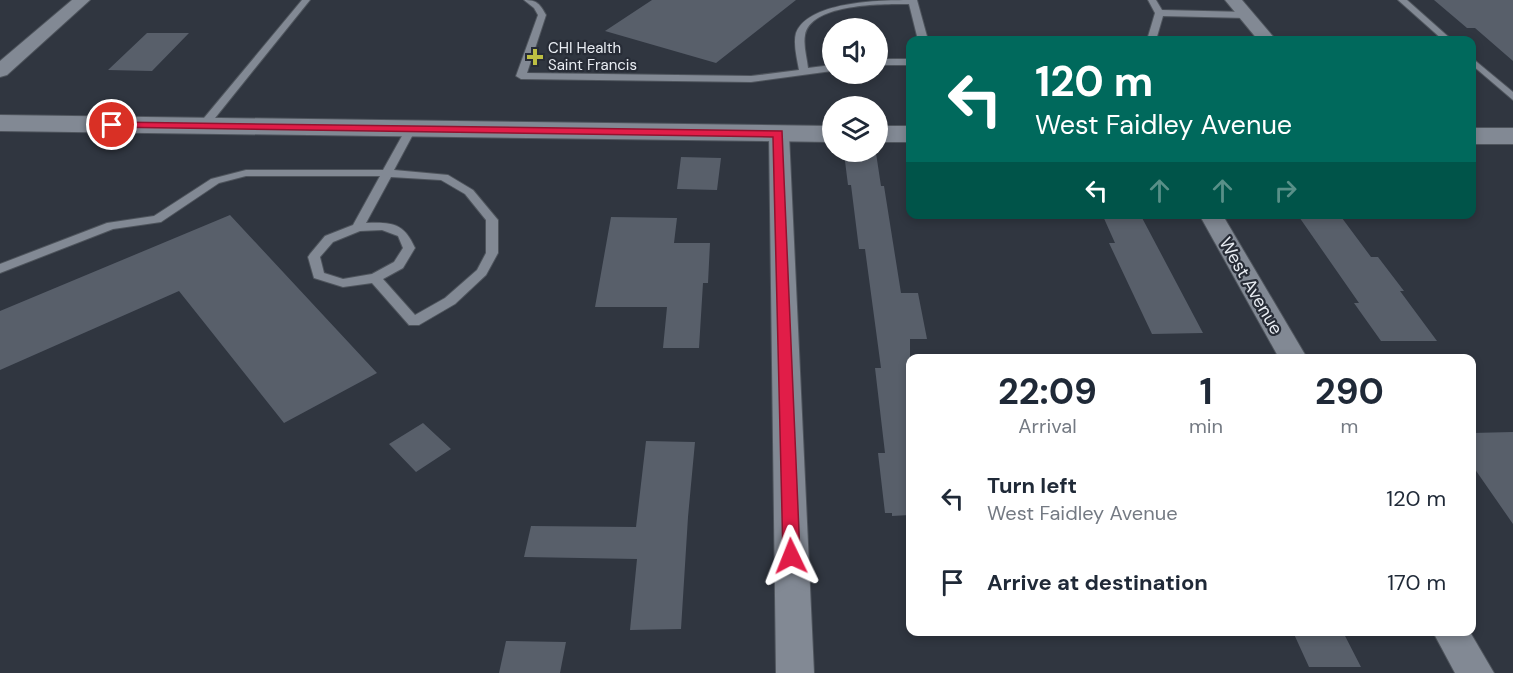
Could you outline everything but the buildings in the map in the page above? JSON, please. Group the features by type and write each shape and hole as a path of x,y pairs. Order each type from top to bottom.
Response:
{"street":[{"path":"0,71 82,0"},
{"path":"1233,0 1264,36"},
{"path":"0,123 822,134"},
{"path":"779,134 795,673"},
{"path":"888,134 906,134"},
{"path":"1476,136 1513,136"},
{"name":"West Avenue","path":"1213,219 1291,354"},
{"path":"1453,636 1475,673"}],"lane":[{"path":"202,126 306,0"},
{"path":"528,0 537,6 542,15 521,76 751,79 822,70"},
{"path":"1152,0 1159,13 1152,36"},
{"path":"1402,0 1443,36"},
{"path":"804,73 800,35 804,26 822,10 836,4 912,1 922,36"},
{"path":"1159,13 1246,15"},
{"path":"888,62 906,62"},
{"path":"1476,65 1513,97"},
{"path":"358,227 412,127"},
{"path":"0,269 111,226 157,219 215,181 246,173 387,173 444,177 469,192 492,220 492,253 482,273 450,301 414,322 375,278"},
{"path":"384,226 403,234 409,248 399,265 375,278 343,283 318,275 314,257 329,239 358,227 384,226"}],"place":[{"name":"CHI Health Saint Francis","path":"535,57"}],"route":[{"path":"112,125 412,127 779,134 791,556"}]}
